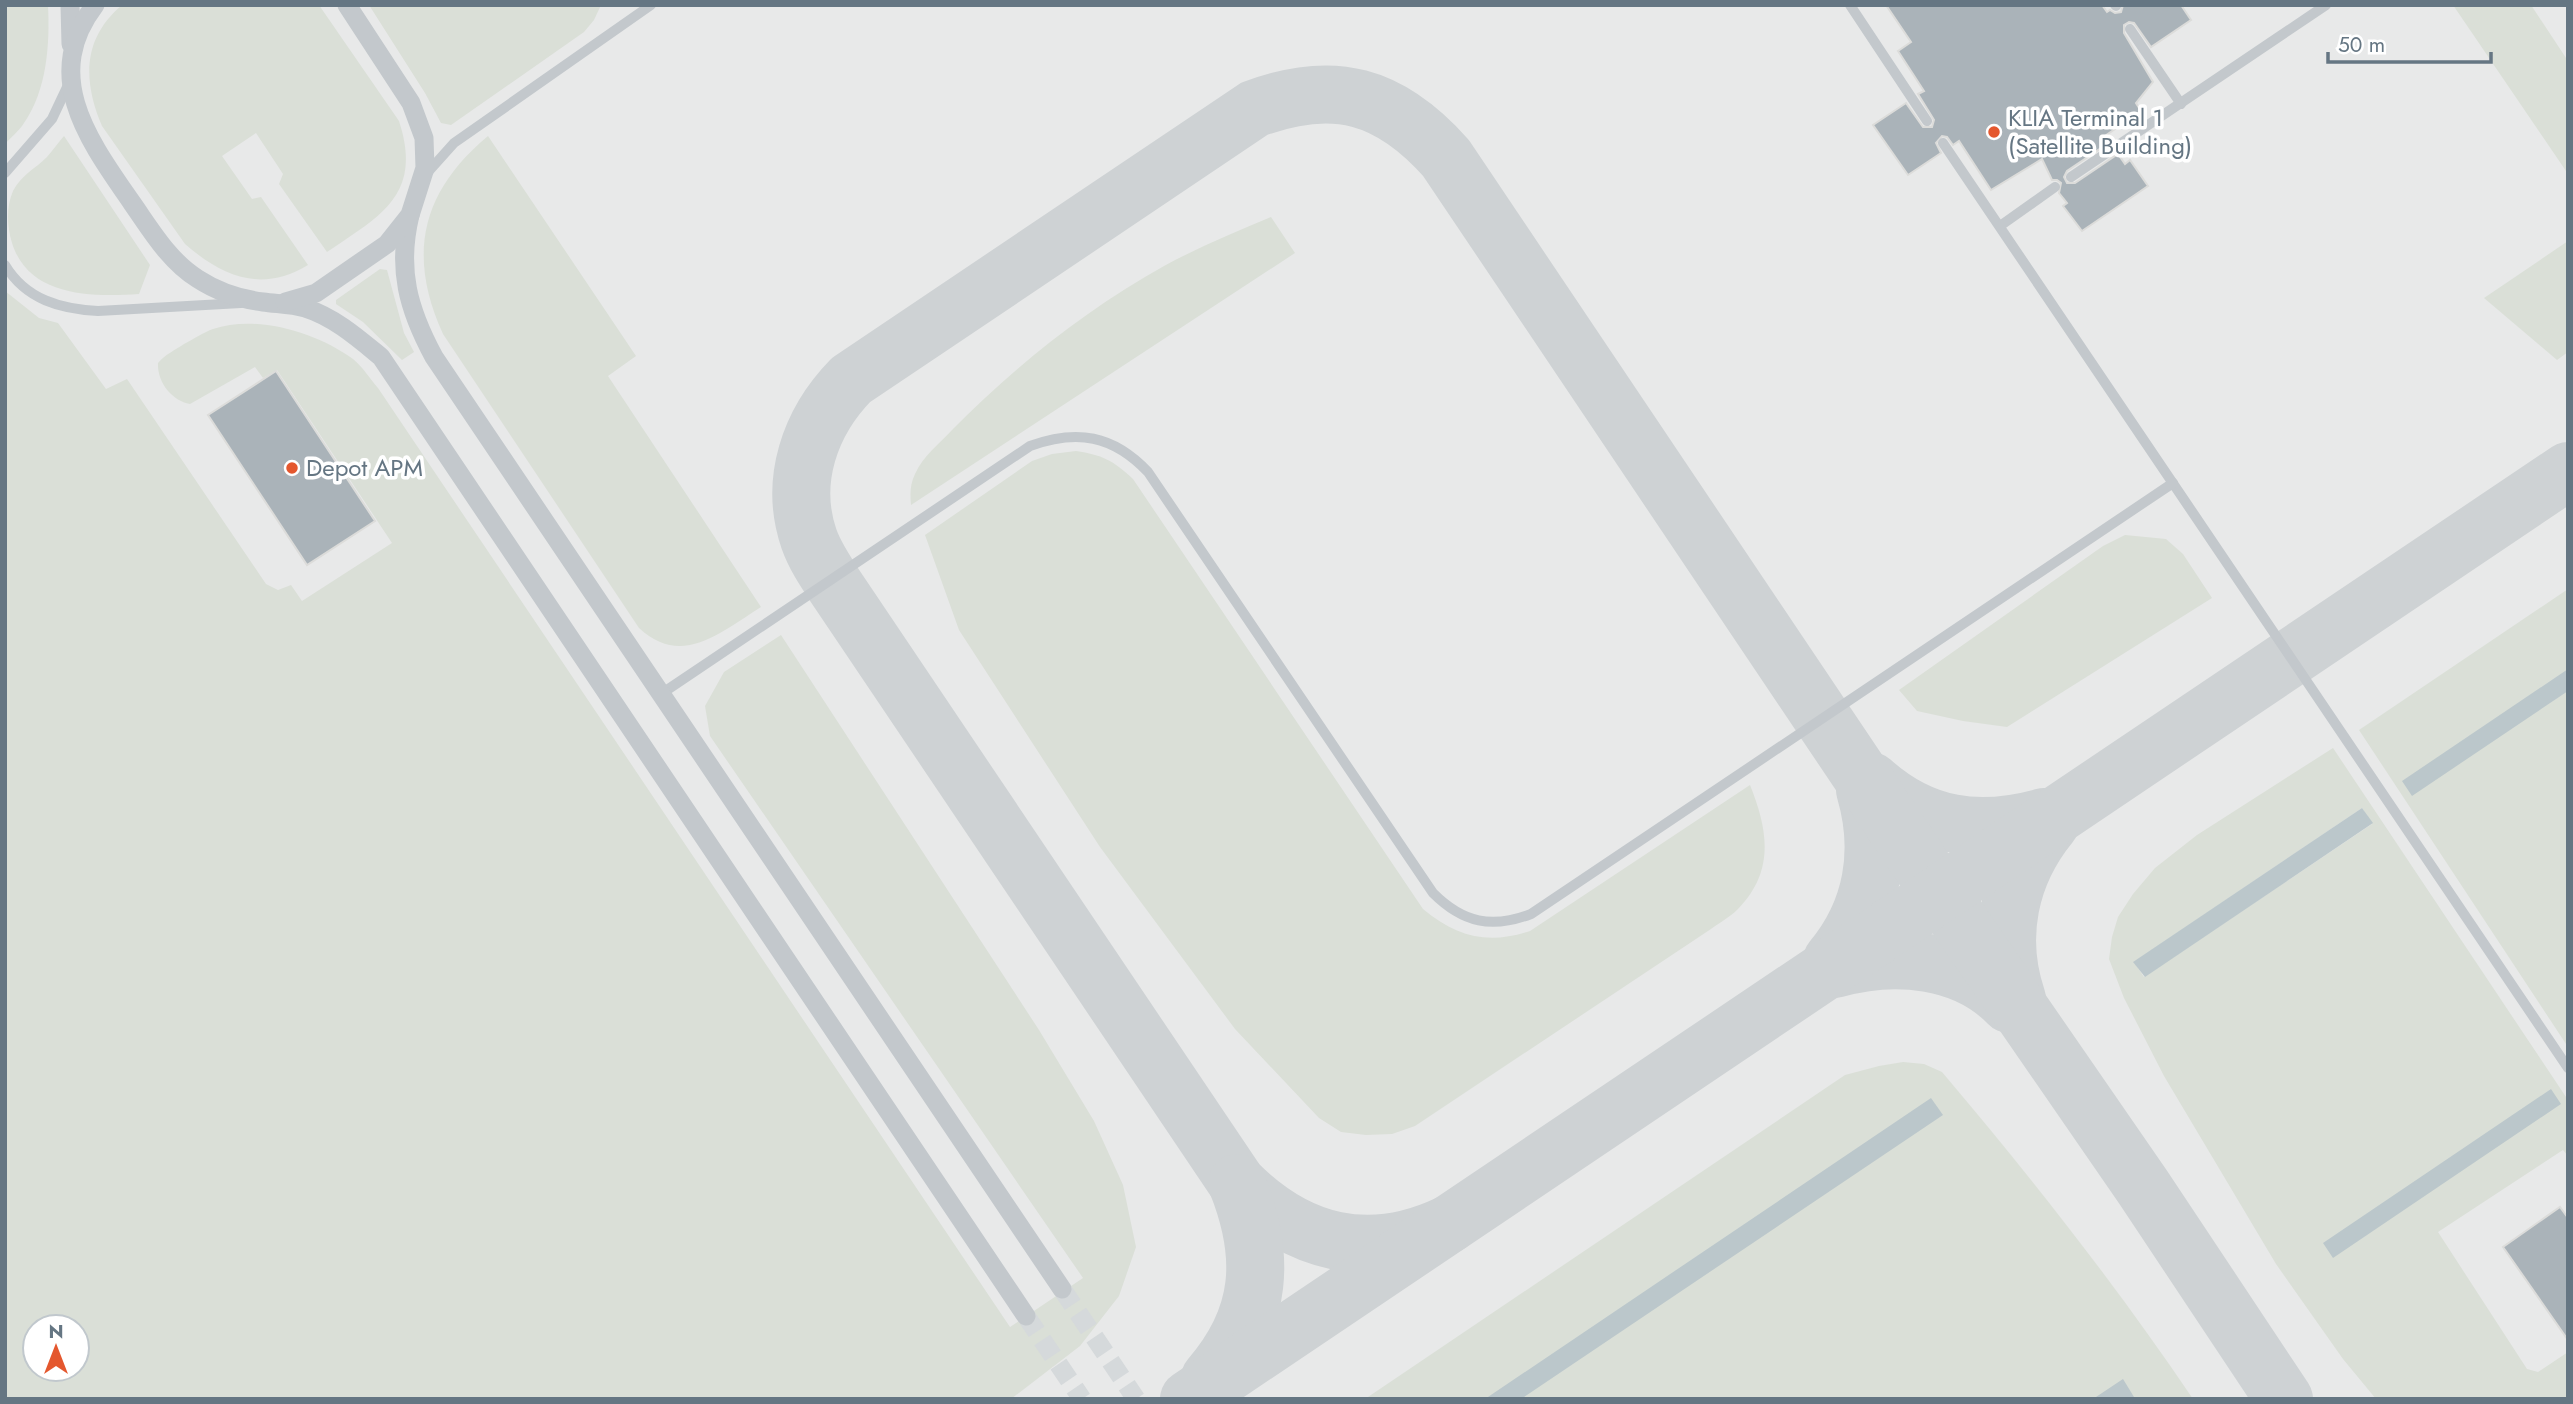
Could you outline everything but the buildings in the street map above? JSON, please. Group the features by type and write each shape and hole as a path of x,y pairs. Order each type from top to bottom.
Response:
{"street":[{"path":"69,5 73,100 96,150 160,243 178,265 217,290 305,308 351,333 381,357 1026,1316"},
{"path":"71,69 78,34 95,5"},
{"path":"347,5 411,103 419,120 426,154 420,189 405,237 404,275 414,314 434,357 1062,1289"},
{"path":"272,303 316,293 387,244 410,215"}],"lane":[{"path":"420,189 429,171 454,143 651,5"},
{"path":"1850,5 1927,121"},
{"path":"2071,177 2326,5"},
{"path":"2130,29 2182,104"},
{"path":"5,173 52,119 71,69"},
{"path":"1942,143 2568,1069"},
{"path":"2000,226 2055,187"},
{"path":"5,265 15,281 42,300 79,310 98,312 272,303"},
{"path":"661,694 1030,446 1064,437 1099,440 1117,446 1133,457 1147,472 1433,893 1452,910 1473,919 1492,923 1514,920 1531,914 2173,483"}],"shaded area":[{"path":"5,5 2568,5 2568,1399 5,1399"},
{"path":"5,5 48,5 48,20 47,51 38,96 20,129 5,144"},
{"path":"122,5 319,5 399,121 405,146 405,167 401,185 392,200 380,214 327,252 279,184 283,174 256,133 222,156 252,199 261,197 308,265 275,278 259,279 228,273 199,256 185,244 102,126 91,93 89,77 93,46 99,32"},
{"path":"369,5 601,5 584,32 451,125 441,123"},
{"path":"2453,5 2531,5 2568,61 2568,174"},
{"path":"64,136 150,265 139,294 101,295 64,290 47,284 32,274 20,261 9,230 8,210 13,191"},
{"path":"488,136 636,356 608,376 761,607 701,642 686,646 671,645 655,640 639,628 443,334 425,278 427,226 435,202 448,179 465,157"},
{"path":"1271,217 1295,253 911,505 912,482 918,467 927,456 1001,383 1053,340 1107,301 1164,266"},
{"path":"2568,241 2568,352 2557,360 2484,298"},
{"path":"380,269 387,270 404,333 414,352 402,360 363,322 336,304 336,300"},
{"path":"5,291 39,318 58,323 106,389 127,379 266,584 278,590 291,585 302,601 392,543 277,370 263,378 255,367 190,404 177,399 167,390 160,377 158,363 174,350 210,330 248,324 267,325 304,334 338,350 360,366 378,388 1010,1327 1083,1278 710,736 705,706 724,672 781,635 1039,1030 1094,1121 1123,1185 1136,1247 1119,1296 1080,1346 1011,1399 5,1399"},
{"path":"1076,451 1107,459 1133,479 1423,909 1436,919 1461,932 1487,938 1530,931 1750,785 1761,818 1765,850 1758,880 1750,895 1724,920 1415,1126 1392,1134 1366,1135 1341,1132 1319,1118 1235,1029 1100,847 959,630 925,535 1032,461 1052,454"},
{"path":"2125,535 2166,539 2183,554 2212,598 2007,727 1917,711 1899,690 2103,546"},
{"path":"2568,589 2568,1047 2359,730"},
{"path":"2568,669 2568,691 2412,796 2402,781"},
{"path":"2333,748 2568,1100 2568,1156 2563,1150 2438,1232 2527,1369 2538,1372 2568,1352 2568,1399 2376,1399 2343,1359 2276,1264 2164,1076 2124,998 2109,959 2118,917 2133,894 2155,868 2197,835","holes":["2362,808 2372,824 2144,977 2134,962"]},
{"path":"2362,808 2373,823 2145,977 2133,962"},
{"path":"1903,1062 1924,1064 1942,1072 2072,1232 2193,1399 1365,1399 1845,1075"},
{"path":"2551,1089 2561,1104 2333,1258 2323,1243"},
{"path":"1931,1098 1943,1115 1521,1399 1485,1399"},
{"path":"2123,1379 2134,1397 2131,1399 2093,1399"}],"taxiway":[{"path":"1449,1224 1419,1236 1391,1242 1363,1244 1336,1241 1310,1233 1285,1220 1260,1204 1237,1183 828,575 811,545 803,517 803,474 814,433 824,414 851,380 1254,109 1310,95 1335,95 1382,107 1404,120 1446,158 2284,1399"},
{"path":"1189,1399 2568,471"},
{"path":"1871,781 1911,809 1931,818 1953,823 1997,826 2044,817"},
{"path":"1832,960 1857,921 1871,880 1873,835 1865,790"},
{"path":"2017,999 2008,953 2010,907 2025,864 2050,824"},
{"path":"1835,969 1881,961 1928,963 1972,977 2009,1004"},
{"path":"1210,1378 1241,1332 1254,1285 1252,1236 1237,1183"}],"tunnel":[{"path":"1062,1289 1136,1399"},
{"path":"1026,1316 1082,1399"}],"place":[{"name":"KLIA Terminal 1 (Satellite Building)","path":"1994,132"},
{"name":"Depot APM","path":"292,468"}]}
